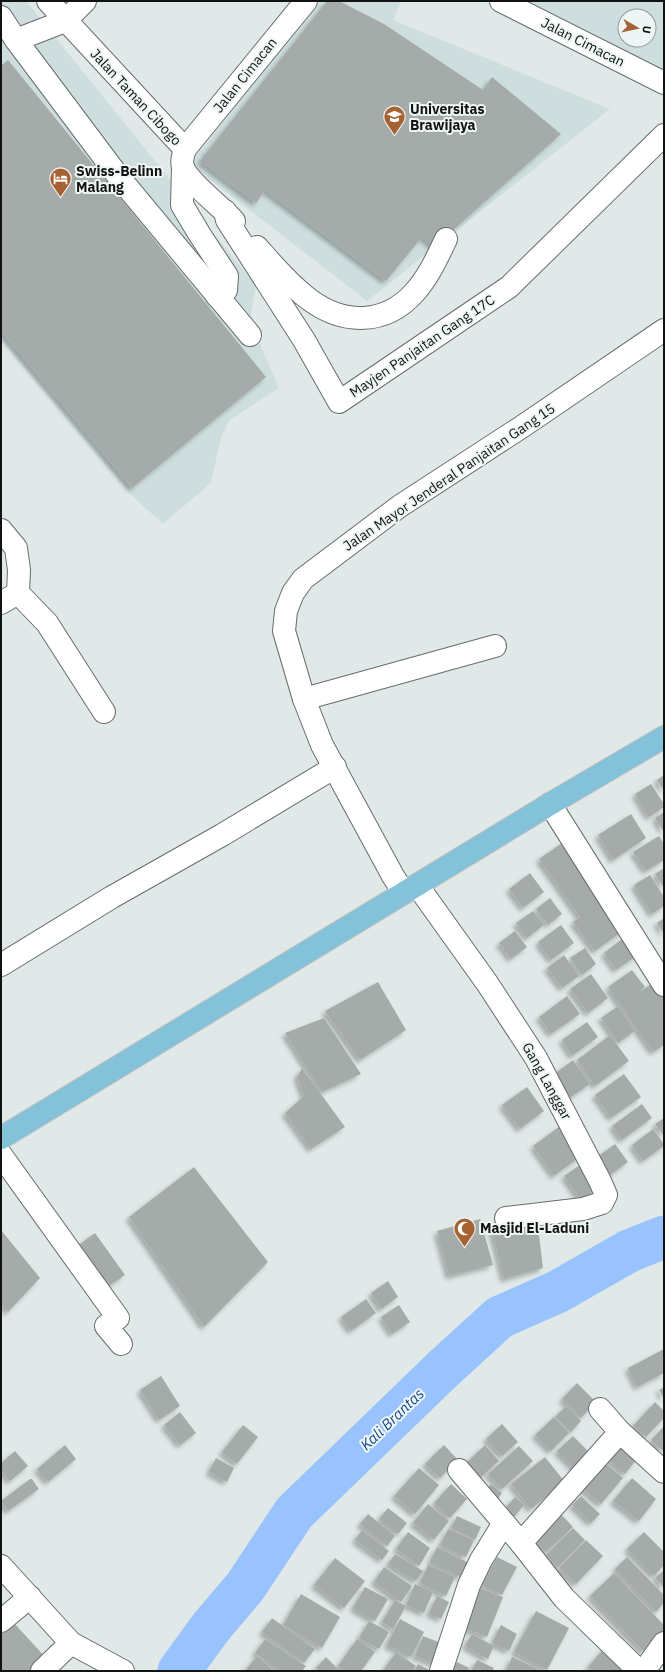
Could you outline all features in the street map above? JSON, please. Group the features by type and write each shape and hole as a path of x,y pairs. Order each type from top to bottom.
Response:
{"main road":[{"path":"1,1138 550,804 664,737"}],"street":[{"path":"85,1 56,10 9,29 118,176 250,335"},
{"name":"Jalan Cimacan","path":"184,158 306,1"},
{"name":"Jalan Cimacan","path":"501,1 664,83"},
{"name":"Jalan Taman Cibogo","path":"56,10 184,158 189,178 226,212 276,269 310,300 341,317 365,319 393,311 414,294 429,274 446,239"},
{"name":"Mayjen Panjaitan Gang 17C","path":"226,212 227,220 304,340 339,402 509,287 664,135"},
{"path":"184,158 182,205 200,235 228,276 226,290 217,296"},
{"name":"Jalan Mayor Jenderal Panjaitan Gang 15","path":"411,889 393,876 322,745 304,699 284,631 286,611 293,593 303,579 400,506 660,340"},
{"path":"1,530 16,548 19,570 9,598 47,623 104,712"},
{"path":"304,699 495,646"},
{"path":"1,965 112,897 222,835 334,767"},
{"path":"550,804 664,985"},
{"name":"Gang Langgar","path":"411,889 487,983 536,1058 606,1195 602,1203 582,1209 506,1218"},
{"path":"1,1155 118,1318 106,1326 121,1344"},
{"path":"600,1409 620,1432 664,1472"},
{"path":"521,1543 620,1432"},
{"path":"459,1470 521,1543 564,1598 639,1671"},
{"path":"440,1671 469,1585 481,1560 504,1523"},
{"path":"1,1566 71,1643 122,1670"},
{"path":"1,1622 30,1597"},
{"path":"644,1671 664,1642"},
{"path":"42,1671 71,1643"}],"shaded area":[{"name":"Swiss-Belinn Malang","path":"1,1 26,1 256,286 251,314 262,349 279,388 230,420 221,437 211,483 163,524 132,496 1,340"},
{"name":"Universitas Brawijaya","path":"319,1 401,1 393,20 610,109 367,301 190,164"},
{"path":"521,1 664,1 664,70 618,48 657,48 657,8 617,8 617,47"}],"building":[{"name":"Universitas Brawijaya","path":"327,1 339,1 384,24 483,90 492,77 561,134 434,247 422,237 386,281 265,190 256,203 200,161"},
{"name":"Swiss-Belinn Malang","path":"8,60 266,377 132,488 1,331 1,66"},
{"path":"664,775 664,791 657,780"},
{"path":"651,784 664,804 664,807 649,817 635,794"},
{"path":"664,812 664,832 655,818"},
{"path":"631,814 646,838 613,860 598,835"},
{"path":"659,836 664,844 664,860 646,871 633,852"},
{"path":"565,841 627,928 595,951 573,922 580,917 539,859"},
{"path":"664,868 664,888 655,874"},
{"path":"530,873 544,892 523,908 509,889"},
{"path":"650,875 664,897 664,906 652,914 634,885"},
{"path":"550,898 562,914 548,925 536,909"},
{"path":"533,911 544,925 527,938 516,923"},
{"path":"664,918 664,934 657,923"},
{"path":"561,925 574,943 551,960 538,942"},
{"path":"515,931 527,947 511,959 499,943"},
{"path":"626,936 639,954 616,970 604,953"},
{"path":"585,948 596,964 582,975 570,958"},
{"path":"564,955 579,976 562,988 547,968"},
{"path":"632,970 645,987 636,994 653,983 664,997 664,1045 653,1052 608,987"},
{"path":"591,974 608,998 588,1013 570,989"},
{"path":"378,982 406,1030 360,1060 325,1011"},
{"path":"567,996 580,1014 551,1034 539,1017"},
{"path":"618,1006 635,1031 618,1043 601,1018"},
{"path":"324,1018 361,1074 322,1092 285,1033"},
{"path":"587,1022 598,1037 572,1056 562,1040"},
{"path":"610,1035 629,1061 595,1086 577,1060"},
{"path":"573,1060 590,1084 565,1101 549,1078"},
{"path":"302,1068 345,1127 311,1149 285,1113 304,1096 297,1077"},
{"path":"624,1074 641,1097 611,1118 595,1095"},
{"path":"527,1087 544,1111 520,1129 502,1105"},
{"path":"642,1104 652,1118 622,1140 612,1126"},
{"path":"664,1118 664,1136 655,1124"},
{"path":"560,1126 581,1156 554,1176 533,1146"},
{"path":"653,1129 664,1146 643,1161 632,1145"},
{"path":"615,1144 628,1162 606,1178 593,1160"},
{"path":"580,1165 597,1189 581,1200 564,1176"},
{"path":"194,1167 268,1262 204,1327 129,1217"},
{"name":"Masjid El-Laduni","path":"480,1219 493,1265 449,1276 437,1231"},
{"path":"538,1227 543,1268 504,1279 492,1230"},
{"path":"1,1230 40,1278 8,1312 1,1303"},
{"path":"95,1233 125,1275 106,1288 76,1247"},
{"path":"388,1281 398,1297 381,1309 371,1293"},
{"path":"366,1299 376,1313 351,1331 341,1317"},
{"path":"399,1305 410,1322 392,1334 381,1317"},
{"path":"664,1349 664,1373 637,1387 628,1368"},
{"path":"161,1376 180,1406 159,1420 140,1390"},
{"path":"577,1383 596,1402 581,1418 562,1399"},
{"path":"664,1387 664,1399 659,1390"},
{"path":"655,1402 664,1411 664,1418 646,1437 633,1426"},
{"path":"566,1406 581,1421 571,1432 555,1417"},
{"path":"180,1412 196,1433 180,1445 164,1425"},
{"path":"554,1417 569,1433 551,1451 535,1435"},
{"path":"502,1424 518,1442 502,1456 486,1439"},
{"path":"243,1425 258,1437 237,1464 222,1452"},
{"path":"664,1426 664,1452 651,1440"},
{"path":"573,1436 593,1456 577,1471 557,1451"},
{"path":"623,1441 640,1455 625,1474 608,1459"},
{"path":"65,1445 76,1459 48,1482 37,1469"},
{"path":"444,1445 458,1460 440,1478 425,1464"},
{"path":"485,1445 499,1461 479,1479 465,1464"},
{"path":"519,1446 533,1461 502,1489 488,1474"},
{"path":"15,1451 28,1466 10,1481 1,1470 1,1463"},
{"path":"545,1457 565,1482 531,1509 511,1484"},
{"path":"216,1458 234,1468 227,1482 209,1472"},
{"path":"602,1460 623,1478 601,1504 580,1487"},
{"path":"419,1468 439,1485 415,1514 394,1496"},
{"path":"632,1478 656,1499 639,1521 613,1501"},
{"path":"32,1479 39,1489 8,1511 1,1501"},
{"path":"451,1484 467,1499 450,1518 434,1503"},
{"path":"491,1484 502,1493 495,1503 483,1494"},
{"path":"581,1496 600,1514 591,1523 572,1505"},
{"path":"515,1497 524,1505 509,1523 500,1514"},
{"path":"428,1504 449,1521 434,1540 413,1523"},
{"path":"388,1508 407,1523 398,1534 379,1519"},
{"path":"557,1510 573,1527 546,1552 530,1536"},
{"path":"368,1514 395,1536 387,1546 360,1524"},
{"path":"457,1516 481,1527 475,1540 451,1528"},
{"path":"573,1528 585,1540 558,1567 546,1555"},
{"path":"448,1529 474,1540 466,1557 440,1546"},
{"path":"362,1530 389,1551 382,1560 355,1540"},
{"path":"408,1532 430,1548 419,1566 396,1549"},
{"path":"644,1532 664,1552 664,1565 654,1576 627,1549"},
{"path":"586,1540 603,1556 576,1584 559,1568"},
{"path":"437,1547 467,1562 460,1577 430,1562"},
{"path":"395,1554 423,1571 416,1581 388,1564"},
{"path":"497,1557 517,1567 502,1595 482,1585"},
{"path":"627,1557 664,1595 664,1603 656,1612 615,1569"},
{"path":"335,1558 365,1581 344,1608 314,1585"},
{"path":"428,1565 455,1577 446,1596 420,1583"},
{"path":"384,1567 412,1586 401,1602 374,1582"},
{"path":"664,1570 664,1588 655,1578"},
{"path":"614,1573 664,1625 664,1632 643,1651 590,1596"},
{"path":"415,1584 433,1592 424,1613 406,1605"},
{"path":"365,1587 388,1599 375,1621 353,1608"},
{"path":"479,1588 503,1597 487,1637 464,1628"},
{"path":"301,1594 340,1617 322,1648 283,1625"},
{"path":"437,1596 449,1602 441,1619 429,1613"},
{"path":"395,1600 406,1606 393,1629 382,1622"},
{"path":"536,1611 569,1628 547,1670 514,1652"},
{"path":"272,1618 315,1649 304,1663 262,1632"},
{"path":"400,1619 424,1632 411,1657 387,1645"},
{"path":"369,1621 389,1632 379,1649 359,1638"},
{"path":"14,1623 47,1659 34,1671 1,1671 1,1635"},
{"path":"501,1625 517,1634 509,1651 492,1643"},
{"path":"472,1634 494,1646 488,1659 465,1646"},
{"path":"423,1636 446,1645 439,1665 415,1656"},
{"path":"265,1639 306,1666 302,1671 281,1671 255,1653"},
{"path":"357,1639 375,1652 361,1671 345,1671 338,1666"},
{"path":"606,1646 635,1671 593,1671 588,1667"},
{"path":"396,1652 416,1666 413,1671 383,1671"},
{"path":"257,1656 274,1671 245,1671"},
{"path":"326,1657 340,1671 320,1671 316,1668"},
{"path":"512,1657 538,1669 537,1671 506,1671"},
{"path":"477,1660 494,1668 492,1671 471,1671"},
{"path":"457,1662 469,1668 468,1671 452,1671"},
{"path":"418,1664 431,1671 414,1671"}],"waterway":[{"name":"Kali Brantas","path":"179,1671 211,1627 245,1587 294,1513 443,1369 500,1317 557,1292 629,1251 664,1237"}],"place":[{"name":"Universitas Brawijaya","path":"394,136"},
{"name":"Swiss-Belinn Malang","path":"61,198"},
{"name":"Masjid El-Laduni","path":"465,1248"}]}
